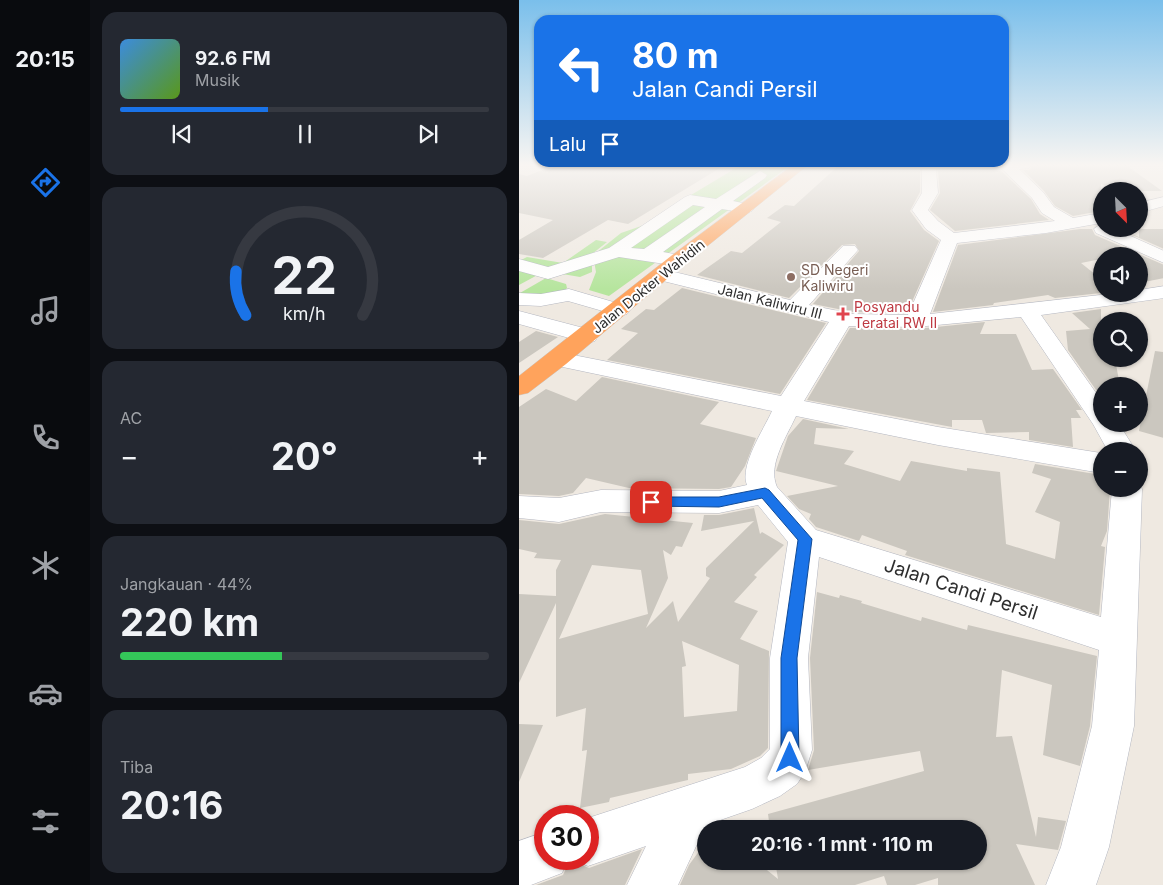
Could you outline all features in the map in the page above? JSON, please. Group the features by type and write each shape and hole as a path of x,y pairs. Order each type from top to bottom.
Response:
{"highway":[{"name":"Jalan Dokter Wahidin","path":"519,388 620,310 678,260 746,208"}],"street":[{"path":"618,251 618,246 680,206"},
{"path":"646,256 717,206"},
{"path":"735,206 746,208"},
{"path":"922,206 920,210 950,239 990,236 1070,223 1093,224"},
{"path":"1046,206 1048,210 1070,223"},
{"path":"1125,238 1163,258"},
{"path":"916,321 950,239"},
{"path":"795,307 849,250"},
{"path":"519,289 548,273 618,251 678,260"},
{"path":"519,265 573,279 575,286 569,295"},
{"name":"Jalan Kaliwiru III","path":"662,275 842,319 916,321 1028,312 1163,292"},
{"path":"519,299 541,300 569,295 620,310"},
{"path":"1028,312 1093,406"},
{"path":"519,316 587,336"},
{"path":"599,838 752,786 771,777 785,766 790,758 789,658 805,539 765,493 759,479 760,467 787,407 842,319"},
{"path":"558,359 787,407 938,436 1093,462"},
{"path":"519,507 559,510 601,502 719,502 765,493"},
{"path":"1071,885 1085,847 1113,726 1126,497"},
{"name":"Jalan Candi Persil","path":"805,539 1117,639"},
{"path":"653,885 691,807"},
{"path":"519,865 534,860"}],"green space":[{"path":"734,206 609,296 589,290 596,272 594,261 596,253 621,233 650,223 671,207"},
{"path":"596,240 607,242 592,254 592,272 580,277 545,271 519,285 519,261 527,257 563,263"},
{"path":"546,278 566,284 567,288 564,291 536,297 520,293"}],"building":[{"path":"519,206 657,206 628,224 608,220 543,258 519,254 519,240 553,220 519,213"},
{"path":"783,206 912,206 910,211 924,230 939,241 907,313 853,312 813,304 859,251 855,244 842,245 789,298 697,275 731,251 742,253 781,222 767,218"},
{"path":"932,206 1035,206 1040,214 1049,220 955,231 930,210"},
{"path":"1056,206 1093,206 1093,212 1073,216"},
{"path":"1092,229 1093,238 1102,238 1123,247 1093,247 1093,261 1081,263 1093,273 1093,294 1055,298 1048,295 994,303 993,305 933,312 958,245"},
{"path":"1148,229 1164,229 1164,249 1139,238 1148,238"},
{"path":"1148,258 1164,265 1164,278 1148,281"},
{"path":"682,288 826,323 780,394 607,360 638,333 621,329 646,309 654,310"},
{"path":"1101,309 1101,312 1093,312 1093,367 1116,367 1118,377 1093,377 1093,386 1068,350 1066,331 1090,329 1072,313"},
{"path":"985,322 980,334 1016,334 1032,370 1053,369 1082,410 1076,410 1081,418 1071,418 1073,447 1029,440 1029,432 986,433 982,420 952,420 952,427 807,400 850,328 916,329"},
{"path":"536,331 558,337 519,363 519,342"},
{"path":"1155,351 1164,352 1164,438 1143,432 1148,432 1148,386"},
{"path":"602,377 719,402 700,424 756,438 745,466 731,487 719,489 629,488 586,478 573,493 559,496 519,494 519,407 546,389 576,401"},
{"path":"803,419 849,429 816,428 814,444 854,451 844,464 900,481 911,461 967,471 967,468 1000,472 1006,544 1055,559 1060,522 1035,512 1051,479 1032,473 1035,464 1093,474 1093,497 1109,497 1107,531 1101,546 1105,547 1099,615 905,555 907,551 862,535 859,541 816,527 809,519 811,514 799,509 787,496 838,486 776,471 788,436"},
{"path":"754,508 760,534 762,532 784,545 754,575 757,577 734,602 758,611 740,639 769,651 768,748 760,756 731,769 688,774 688,780 610,798 609,802 580,805 587,750 582,751 586,708 556,717 556,603 519,683 519,594 556,596 556,570 561,560 534,558 537,553 519,549 519,520 559,524 605,514 693,523 682,547 676,546 671,555 663,550 668,578 646,628 673,601 678,622 710,578 706,576 706,568 754,521 701,531 704,515 719,515","holes":["592,565 641,570 648,614 559,639","682,641 739,665 737,711 684,717 682,667 686,666"]},
{"path":"817,592 839,598 840,595 862,601 861,603 921,621 922,617 967,630 968,625 1097,656 1090,726 1080,766 1043,755 1052,685 1002,670 996,737 1012,736 1036,837 1038,817 1066,821 1058,850 1016,844 1035,885 938,885 938,878 915,885 887,885 884,876 855,885 680,885 689,865 697,854 697,870 767,870 778,879 776,870 987,870 987,820 769,820 768,814 924,771 920,751 808,770 814,750 810,658"},
{"path":"519,724 543,725 519,782"},
{"path":"642,849 625,885 536,885 563,875 565,870 599,870 599,864"}],"place":[{"name":"SD Negeri Kaliwiru","path":"791,277"},
{"name":"Posyandu Teratai RW II","path":"843,314"}],"route":[{"path":"651,502 719,502 765,493 805,539 789,658 790,758"}]}
